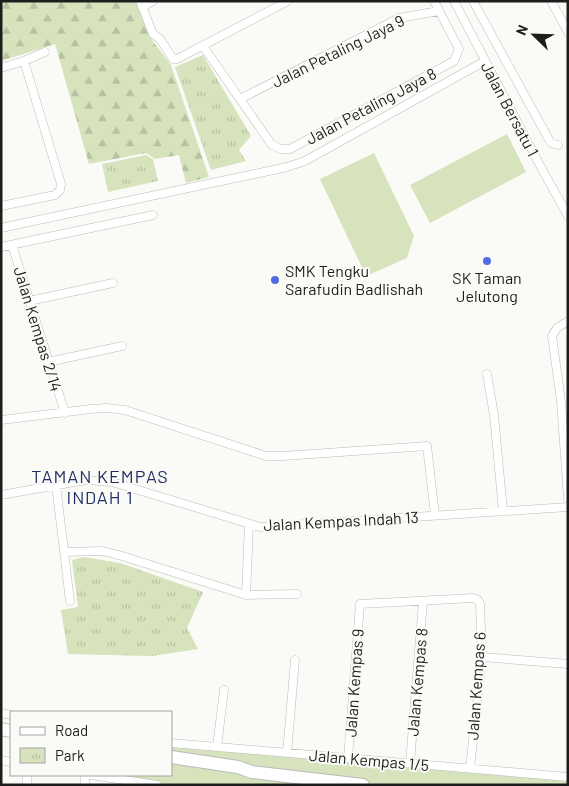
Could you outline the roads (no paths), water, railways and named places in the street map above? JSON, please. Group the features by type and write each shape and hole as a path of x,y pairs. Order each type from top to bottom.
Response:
{"main road":[{"path":"172,756 238,767 277,780 363,785"},
{"path":"172,764 237,773 252,772"}],"street":[{"path":"153,1 140,4 153,34 160,39 172,59 177,59 288,1"},
{"path":"434,1 439,11"},
{"name":"Jalan Bersatu 1","path":"454,1 568,216"},
{"path":"473,1 548,138 551,143 558,145"},
{"path":"551,1 568,32"},
{"name":"Jalan Petaling Jaya 8","path":"240,98 272,144 281,149 290,149 454,61 459,49 439,11"},
{"name":"Jalan Petaling Jaya 9","path":"240,98 398,18 439,11"},
{"path":"203,46 240,98"},
{"path":"1,68 45,52"},
{"path":"1,206 55,194 60,190 61,184 24,61"},
{"path":"1,228 287,167 305,161 485,61"},
{"path":"384,100 393,112"},
{"path":"1,247 152,215"},
{"name":"Jalan Kempas 2/14","path":"12,244 64,413"},
{"path":"29,301 113,283"},
{"path":"568,321 557,328 552,336 561,401 568,499"},
{"path":"48,362 122,346"},
{"path":"487,374 494,415 503,511"},
{"path":"1,420 107,408 125,410 266,456 427,446 435,516"},
{"name":"Jalan Kempas Indah 13","path":"1,495 86,480 112,482 260,527 568,507"},
{"path":"56,485 70,601"},
{"path":"246,595 249,524"},
{"path":"64,552 103,552 122,556 246,595 297,594"},
{"name":"Jalan Kempas 6","path":"423,601 473,598 478,600 480,604 482,657 470,768"},
{"name":"Jalan Kempas 9","path":"348,758 359,607 362,603 423,601"},
{"name":"Jalan Kempas 8","path":"410,763 423,601"},
{"path":"482,657 568,664"},
{"path":"287,753 295,660"},
{"path":"217,747 224,690"},
{"name":"Jalan Kempas 1/5","path":"172,743 568,777"},
{"path":"98,776 157,785"}],"place":[{"name":"SK Taman Jelutong","path":"487,261"},
{"name":"SMK Tengku Sarafudin Badlishah","path":"275,280"}],"district":[{"name":"TAMAN KEMPAS INDAH 1","path":"100,487"}]}
